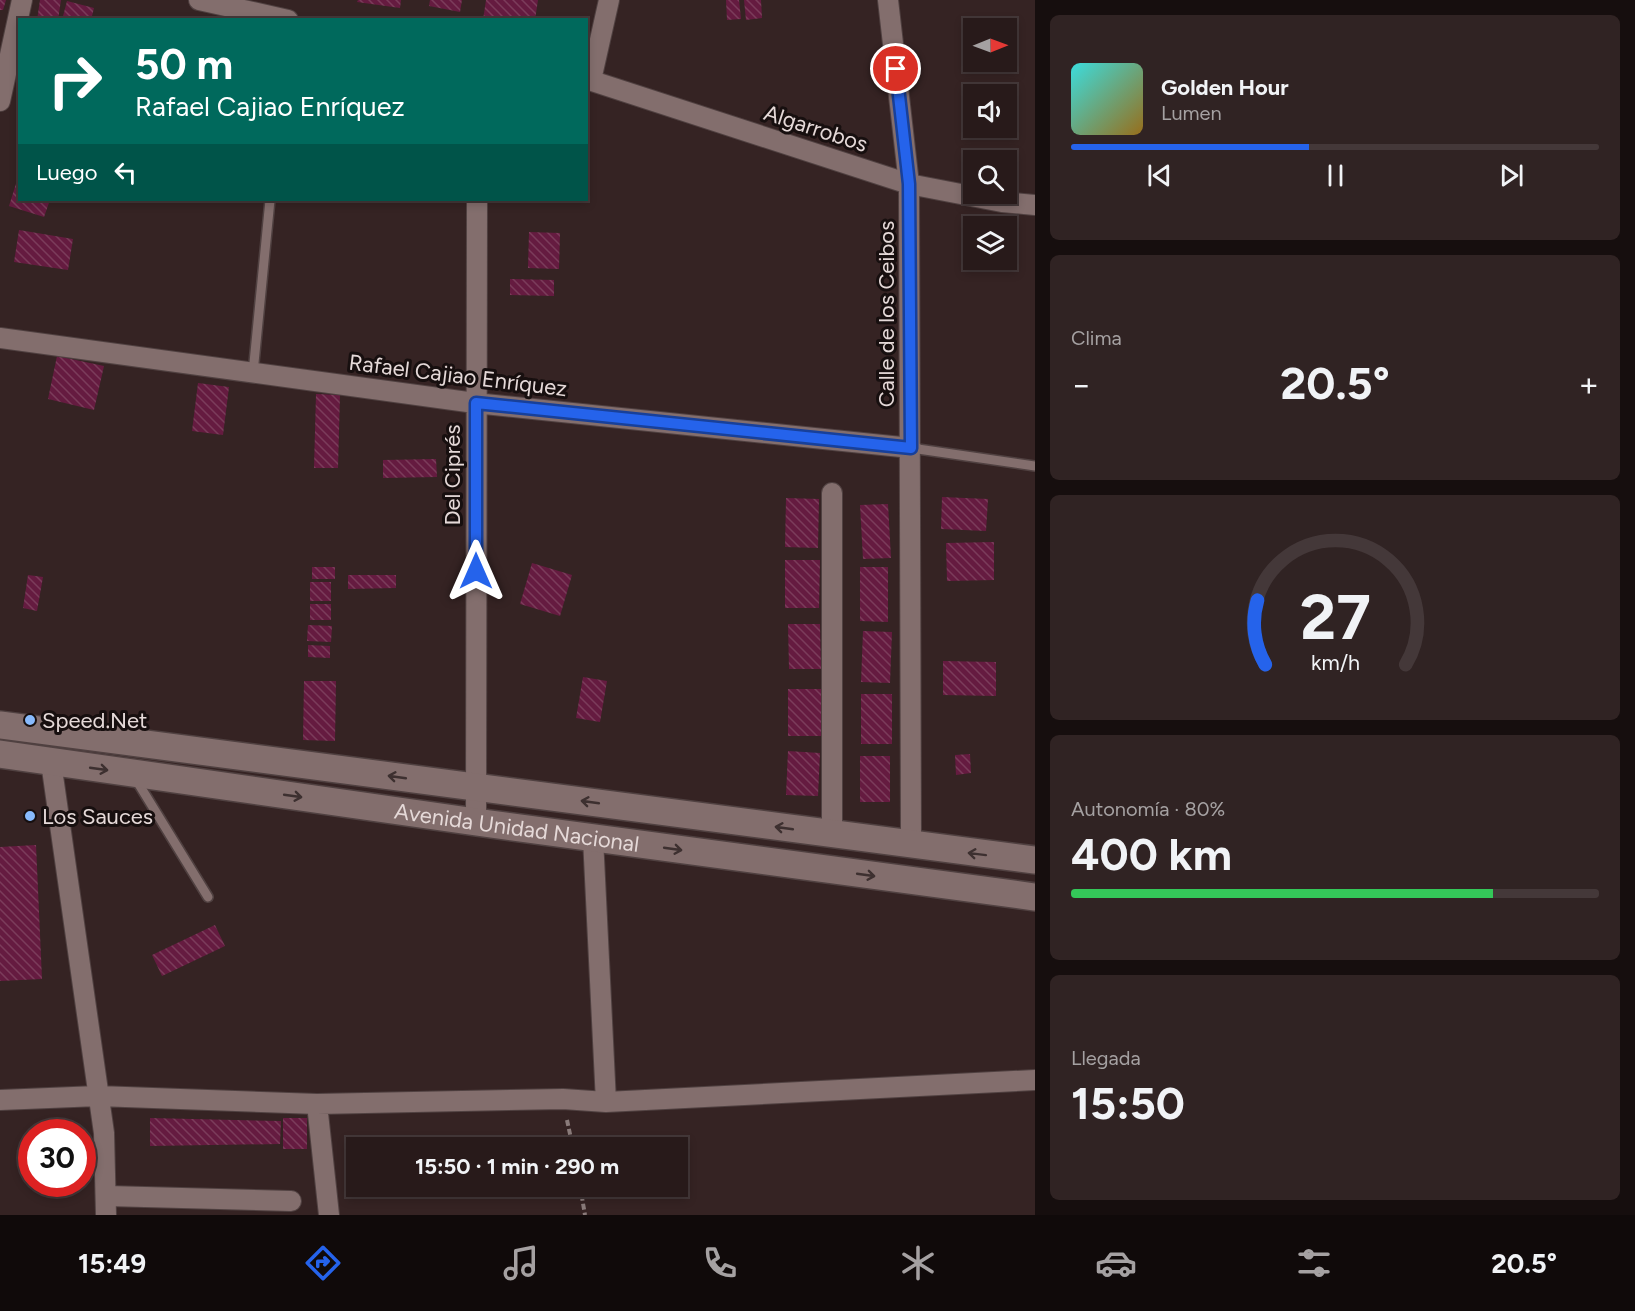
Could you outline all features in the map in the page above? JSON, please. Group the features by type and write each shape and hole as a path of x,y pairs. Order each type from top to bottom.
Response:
{"main road":[{"name":"Avenida Unidad Nacional","path":"0,725 911,846 1035,860"},
{"name":"Avenida Unidad Nacional","path":"0,754 476,822 1035,897"}],"street":[{"path":"18,18 22,0"},
{"path":"199,0 279,18"},
{"path":"589,79 609,0"},
{"name":"Calle de los Ceibos","path":"888,0 909,184 911,846"},
{"path":"0,101 18,18"},
{"name":"Algarrobos","path":"589,79 909,184 1002,202 1035,205"},
{"name":"Del Ciprés","path":"476,822 477,201"},
{"name":"Rafael Cajiao Enríquez","path":"0,338 476,403 911,448"},
{"path":"832,493 832,835"},
{"path":"51,762 104,1133 107,1206 291,1201"},
{"path":"593,838 606,1102"},
{"path":"0,1100 98,1096 317,1104 563,1099 606,1102 1035,1080"},
{"path":"317,1104 328,1215"}],"lane":[{"path":"253,372 270,201"},
{"path":"911,448 1035,466"},
{"path":"133,773 208,897"}],"path":[{"path":"563,1099 571,1137"},
{"path":"582,1197 585,1215"}],"building":[{"path":"0,0 6,0 3,10 0,10"},
{"path":"40,0 61,0 58,18 37,18"},
{"path":"358,0 401,0 400,8 357,2"},
{"path":"430,0 462,0 460,12 429,6"},
{"path":"486,0 538,0 535,18 483,18"},
{"path":"726,0 739,0 741,19 727,20"},
{"path":"744,0 761,0 762,18 746,20"},
{"path":"67,1 94,8 92,18 63,18"},
{"path":"18,177 18,201 50,201 44,217 9,206"},
{"path":"19,230 73,239 68,270 14,262"},
{"path":"529,232 560,233 559,269 528,268"},
{"path":"510,279 554,280 554,296 510,295"},
{"path":"57,356 104,366 94,410 48,399"},
{"path":"198,383 229,387 223,435 192,431"},
{"path":"316,394 340,395 338,468 314,468"},
{"path":"436,459 437,477 383,478 383,460"},
{"path":"942,497 988,499 986,531 941,529"},
{"path":"786,498 819,499 818,548 785,547"},
{"path":"888,504 891,558 863,559 860,505"},
{"path":"994,542 994,580 947,581 946,543"},
{"path":"785,560 820,560 819,608 785,608"},
{"path":"532,563 572,575 560,616 520,604"},
{"path":"312,567 335,567 335,579 312,579"},
{"path":"860,567 888,567 888,622 860,621"},
{"path":"28,575 43,577 37,611 23,608"},
{"path":"348,575 396,575 396,588 348,589"},
{"path":"310,582 331,582 331,601 310,601"},
{"path":"310,604 331,604 331,620 310,620"},
{"path":"788,624 820,624 821,669 789,669"},
{"path":"308,625 332,626 331,642 307,641"},
{"path":"863,631 892,632 890,683 861,682"},
{"path":"308,645 330,646 330,658 308,657"},
{"path":"943,661 996,662 996,696 943,695"},
{"path":"583,677 607,681 600,722 576,718"},
{"path":"304,681 336,681 335,741 303,740"},
{"path":"788,689 822,689 822,736 788,736"},
{"path":"861,694 892,694 892,744 861,744"},
{"path":"788,751 820,753 818,796 786,795"},
{"path":"970,754 971,773 956,775 955,755"},
{"path":"860,756 890,756 890,802 860,802"},
{"path":"36,845 42,979 0,981 0,847"},
{"path":"215,925 225,946 162,976 152,955"},
{"path":"150,1118 281,1121 280,1144 150,1146"},
{"path":"283,1118 307,1118 307,1149 283,1149"}],"place":[{"name":"Speed.Net","path":"30,720"},
{"name":"Los Sauces","path":"30,816"}],"route":[{"path":"476,571 476,403 911,448 909,184 896,69"}]}
